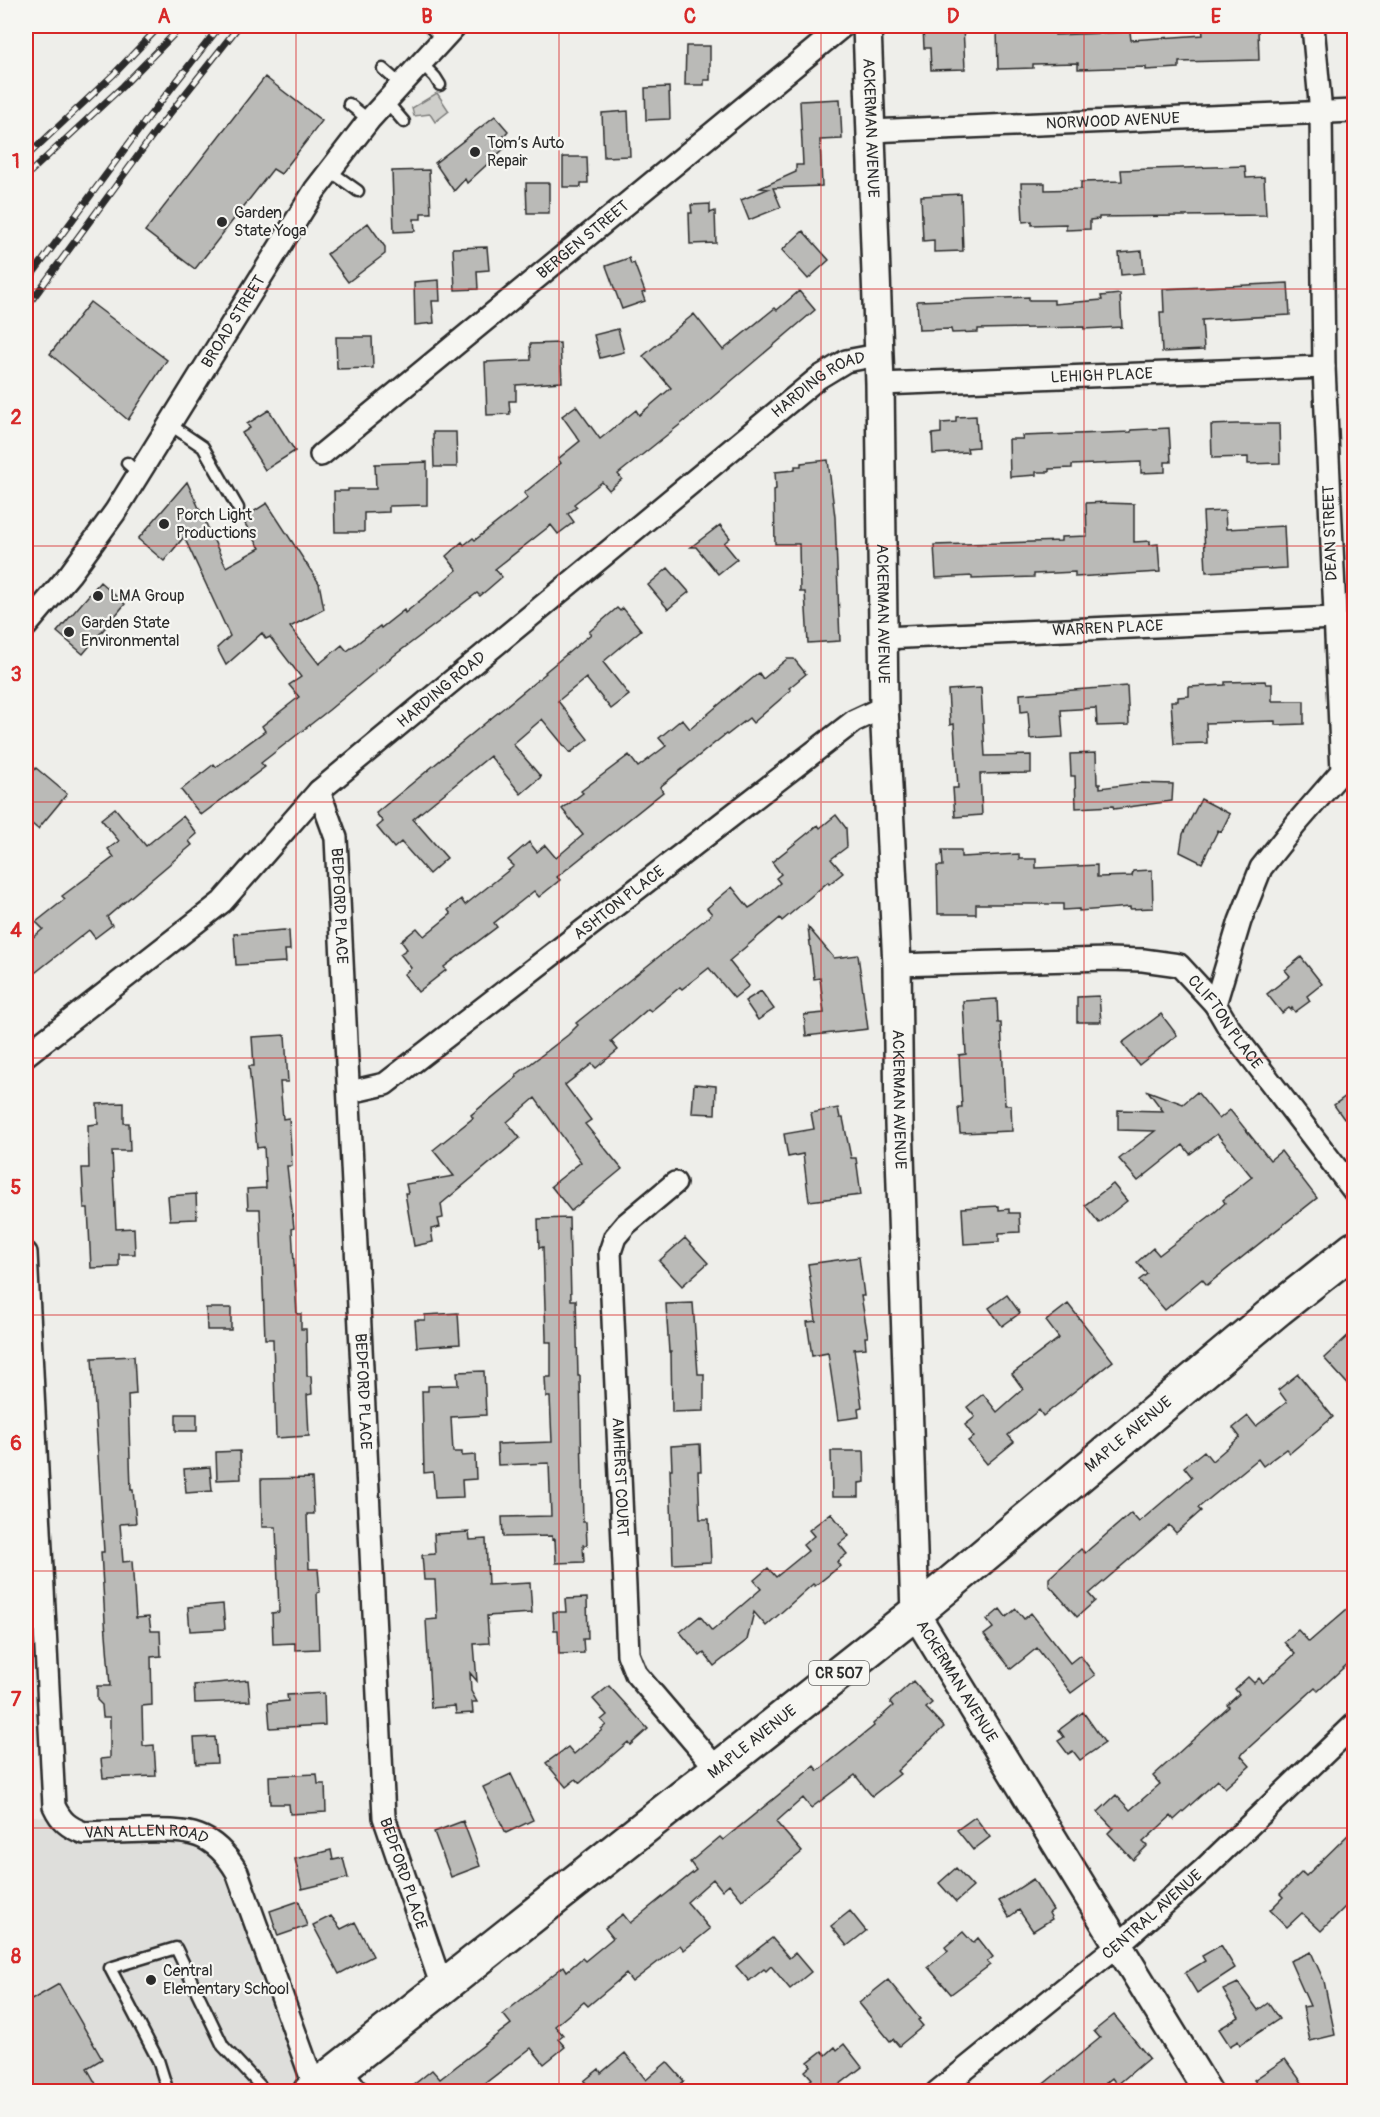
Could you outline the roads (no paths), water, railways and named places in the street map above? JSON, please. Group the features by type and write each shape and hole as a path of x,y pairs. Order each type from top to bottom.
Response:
{"main road":[{"name":"MAPLE AVENUE","path":"312,2090 349,2080 442,1987 915,1613 1260,1324 1354,1249"}],"street":[{"name":"BERGEN STREET","path":"321,455 843,26"},
{"name":"ACKERMAN AVENUE","path":"867,26 880,384 884,707 897,965 899,1124 915,1613 1208,2091"},
{"name":"DEAN STREET","path":"1215,1004 1240,921 1261,868 1342,771 1324,367 1321,113 1313,26"},
{"name":"BROAD STREET","path":"26,626 67,571 115,513 133,469 169,424 315,190 369,120 420,62 442,30"},
{"name":"NORWOOD AVENUE","path":"870,131 1354,111"},
{"name":"HARDING ROAD","path":"26,1055 222,902 319,791 818,378 846,361 878,355"},
{"name":"LEHIGH PLACE","path":"880,384 1324,367"},
{"name":"WARREN PLACE","path":"883,638 1334,618"},
{"name":"ASHTON PLACE","path":"350,1092 385,1084 854,721 884,707"},
{"name":"BEDFORD PLACE","path":"319,791 336,838 384,1817 442,1987"},
{"name":"CLIFTON PLACE","path":"897,965 1108,958 1179,965 1215,1004 1229,1028 1354,1191"},
{"name":"AMHERST COURT","path":"675,1183 626,1224 615,1237 610,1252 628,1654 636,1674 717,1769"},
{"name":"VAN ALLEN ROAD","path":"26,1253 54,1806 60,1819 71,1828 84,1833 179,1830 199,1835 216,1845 230,1859 237,1872 312,2090"},
{"name":"CENTRAL AVENUE","path":"938,2091 1118,1945 1204,1869 1354,1725"}],"lane":[{"path":"420,62 440,85"},
{"path":"383,69 400,84"},
{"path":"386,101 404,122"},
{"path":"349,104 369,120"},
{"path":"330,171 358,192"},
{"path":"169,424 203,447 238,508"},
{"path":"168,2091 158,2060 110,1968 176,1948 223,2046 266,2091"}],"railway":[{"path":"26,157 113,75 160,26"},
{"path":"26,176 123,86 182,26"},
{"path":"26,283 144,123 220,26"},
{"path":"26,308 156,131 239,26"}],"place":[{"name":"Tom’s Auto Repair","path":"475,152"},
{"name":"Garden State Yoga","path":"222,222"},
{"name":"Porch Light Productions","path":"164,524"},
{"name":"LMA Group","path":"98,596"},
{"name":"Garden State Environmental","path":"69,632"},
{"name":"Central Elementary School","path":"151,1980"}]}
